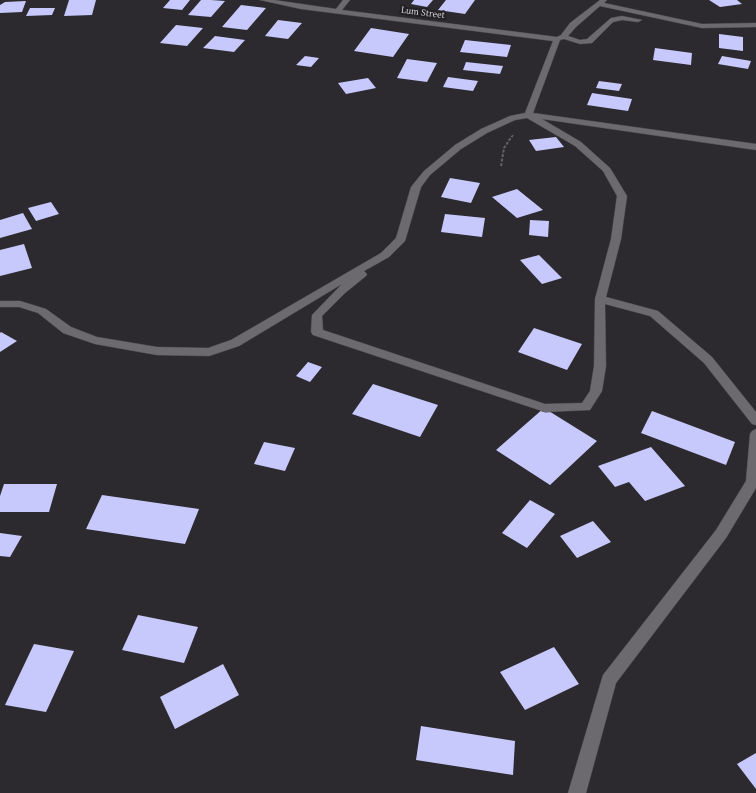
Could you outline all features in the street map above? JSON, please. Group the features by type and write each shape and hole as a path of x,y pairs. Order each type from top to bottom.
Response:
{"street":[{"name":"Lum Street","path":"264,0 300,7 561,38 580,42 588,41 611,20 622,18 644,22"},
{"path":"338,11 347,0"},
{"path":"530,111 561,38 573,25 602,2 662,19 702,26 756,26"},
{"path":"655,24 662,19"},
{"path":"530,111 578,144 607,170 622,196 616,239 600,299 600,366 596,391 586,407 545,408 317,332 317,316 341,291 385,255 400,239 416,187 427,173 458,147 484,131 513,118 530,111 756,147"},
{"path":"1,305 20,304 42,311 67,330 95,340 157,351 209,352 235,343 385,255"},
{"path":"600,299 654,313 708,360 756,422"},
{"path":"577,793 609,680 721,534 753,482 756,434"}],"path":[{"path":"501,166 504,148 530,111"}],"building":[{"path":"69,0 96,0 92,15 64,16"},
{"path":"170,0 190,0 182,10 163,8"},
{"path":"201,0 225,1 211,17 188,15"},
{"path":"414,0 433,0 427,7 411,4"},
{"path":"446,0 475,0 465,14 438,10"},
{"path":"709,0 737,0 742,4 720,7"},
{"path":"26,1 22,12 0,13 0,5 5,2"},
{"path":"241,5 266,8 247,30 222,27"},
{"path":"30,8 55,8 52,15 26,16"},
{"path":"278,20 302,23 288,39 265,36"},
{"path":"176,25 203,28 187,46 160,43"},
{"path":"371,28 409,34 393,57 354,51"},
{"path":"719,34 743,37 743,51 719,48"},
{"path":"215,36 245,40 234,52 203,48"},
{"path":"465,40 511,45 507,57 460,52"},
{"path":"655,48 692,53 691,65 653,60"},
{"path":"305,56 319,58 311,67 296,65"},
{"path":"722,56 751,61 748,69 718,64"},
{"path":"407,59 437,63 427,82 397,78"},
{"path":"466,62 503,66 500,74 463,70"},
{"path":"448,77 478,81 473,91 443,87"},
{"path":"368,78 376,88 346,94 338,83"},
{"path":"599,81 622,84 619,91 596,88"},
{"path":"592,93 632,99 628,111 587,105"},
{"path":"556,137 564,147 536,151 529,140"},
{"path":"450,178 480,183 471,203 441,197"},
{"path":"517,189 543,210 517,218 492,197"},
{"path":"51,202 59,214 36,221 28,208"},
{"path":"23,213 32,229 0,238 0,220"},
{"path":"445,214 485,218 482,237 441,232"},
{"path":"530,220 549,221 548,237 529,235"},
{"path":"24,244 32,268 0,276 0,250"},
{"path":"539,255 562,278 542,284 520,260"},
{"path":"534,328 582,344 567,370 518,352"},
{"path":"1,332 17,341 0,352 0,333"},
{"path":"308,362 322,367 310,382 296,376"},
{"path":"373,384 438,405 420,437 352,414"},
{"path":"544,408 597,441 550,485 496,450"},
{"path":"652,411 735,442 726,465 641,433"},
{"path":"264,442 295,448 285,471 254,464"},
{"path":"651,447 685,486 645,501 629,482 615,487 598,466"},
{"path":"4,484 57,484 49,512 0,512 0,496"},
{"path":"102,495 199,509 185,544 86,529"},
{"path":"530,500 555,514 527,548 502,533"},
{"path":"593,521 611,542 577,558 560,536"},
{"path":"0,533 22,536 10,557 0,556"},
{"path":"138,615 198,627 184,663 122,650"},
{"path":"34,644 74,651 46,712 5,705"},
{"path":"554,647 579,684 525,710 500,672"},
{"path":"223,664 239,695 175,729 160,697"},
{"path":"421,726 515,741 513,775 416,760"},
{"path":"756,753 756,789 737,764"}]}
